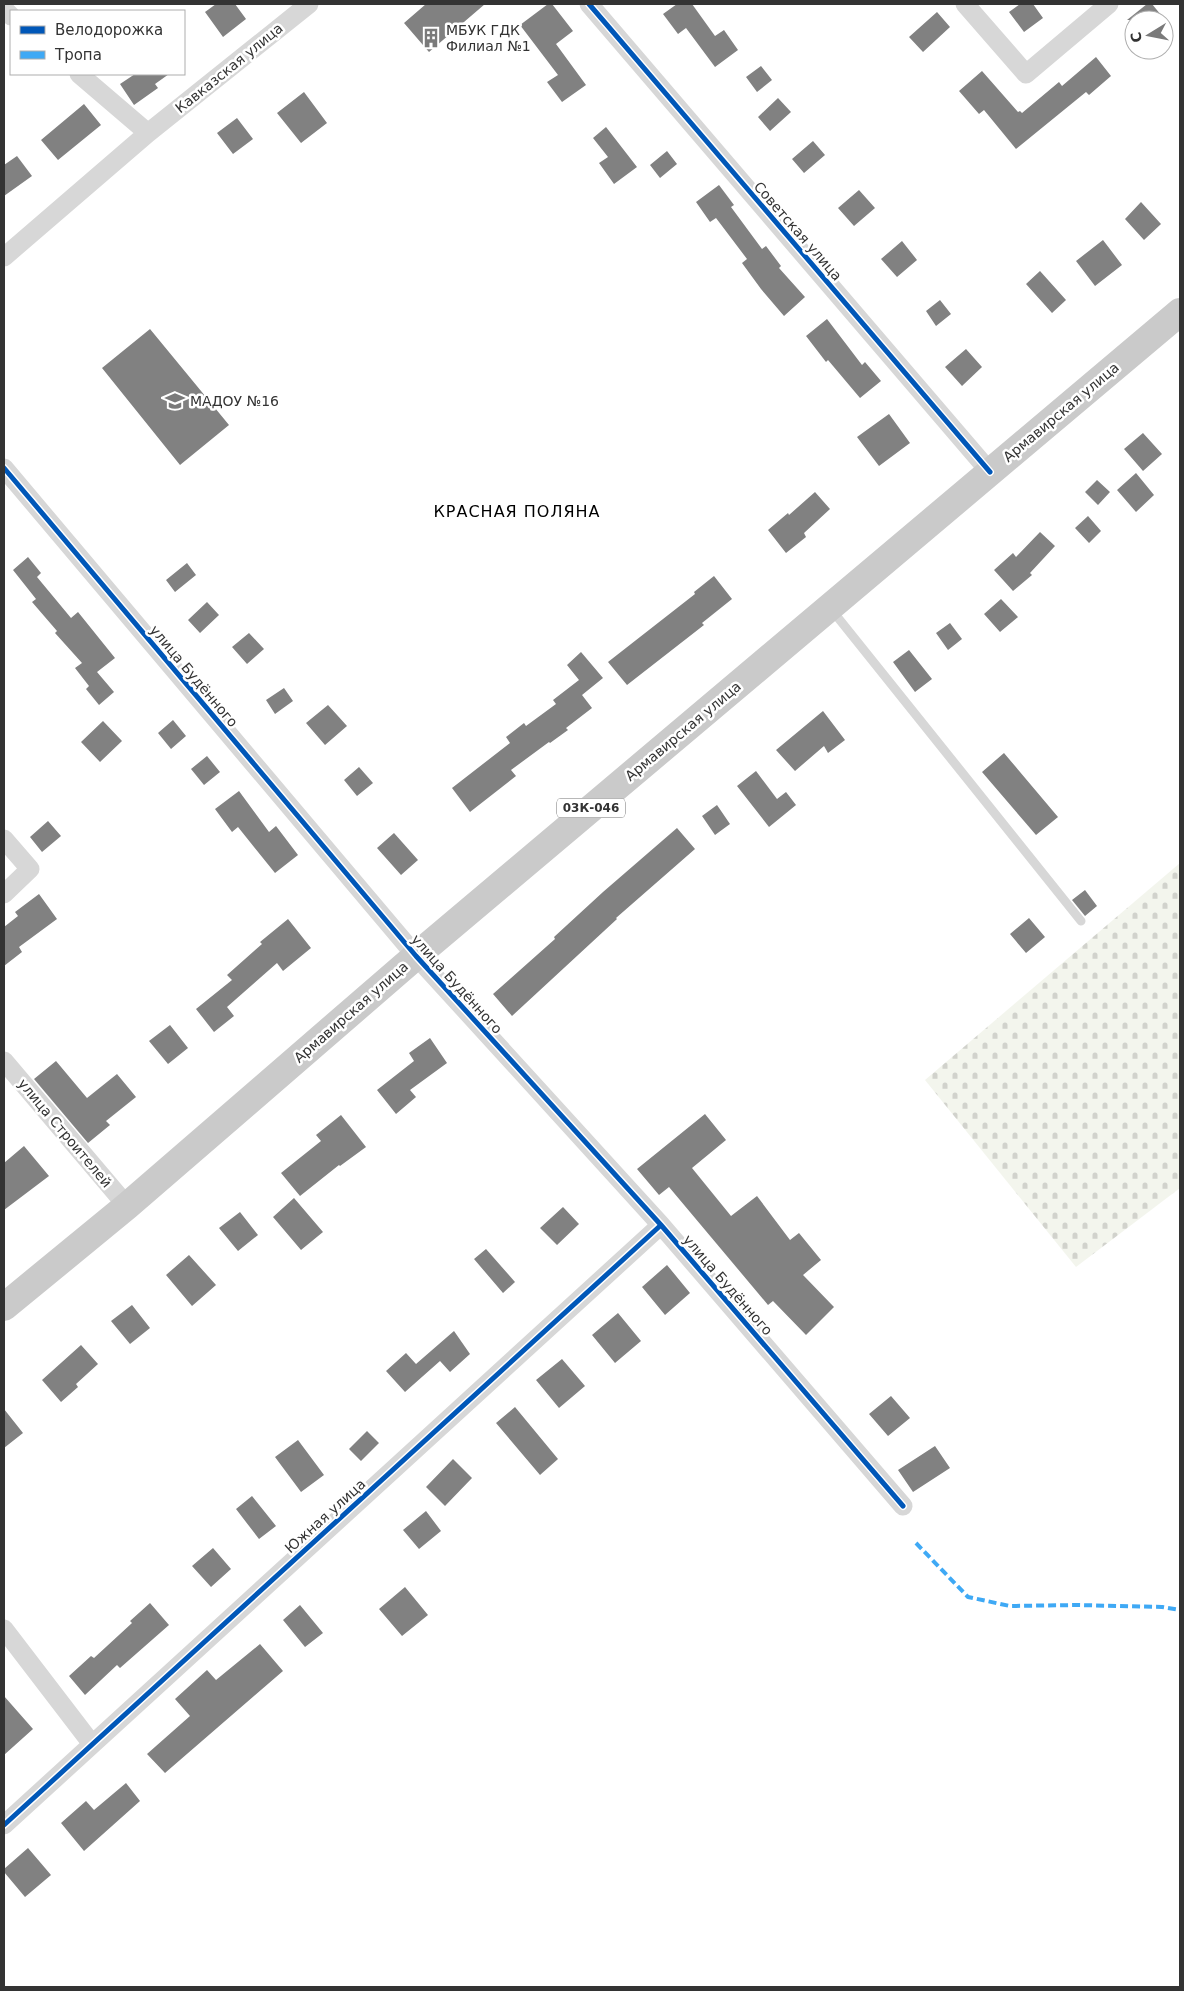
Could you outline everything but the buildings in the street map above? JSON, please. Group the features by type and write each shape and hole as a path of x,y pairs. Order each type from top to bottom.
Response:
{"main road":[{"name":"Армавирская улица","path":"4,1307 127,1206 416,956 1180,312"}],"street":[{"name":"Кавказская улица","path":"4,257 148,132 309,4"},
{"name":"Советская улица","path":"589,4 990,472"},
{"path":"965,4 1026,74 1109,4"},
{"path":"80,75 148,132"},
{"name":"улица Будённого","path":"4,468 416,956 661,1225 903,1506"},
{"path":"4,839 30,869 4,894"},
{"name":"улица Строителей","path":"4,1061 127,1206"},
{"name":"Южная улица","path":"4,1825 661,1225"},
{"path":"4,1629 92,1744"}],"lane":[{"path":"830,607 1081,921"}],"green space":[{"path":"1180,863 1180,1188 1076,1267 925,1080"}],"marked path":[{"path":"916,1543 968,1597 1010,1606 1077,1605 1162,1607 1180,1610"}],"cycle path":[{"path":"589,4 990,472"},
{"path":"4,468 416,956 661,1225 903,1506"},
{"path":"4,1825 661,1225"}],"place":[{"name":"МБУК ГДК Филиал №1","path":"431,38"},
{"name":"МАДОУ №16","path":"175,401"}],"district":[{"name":"КРАСНАЯ ПОЛЯНА","path":"517,511"}]}
